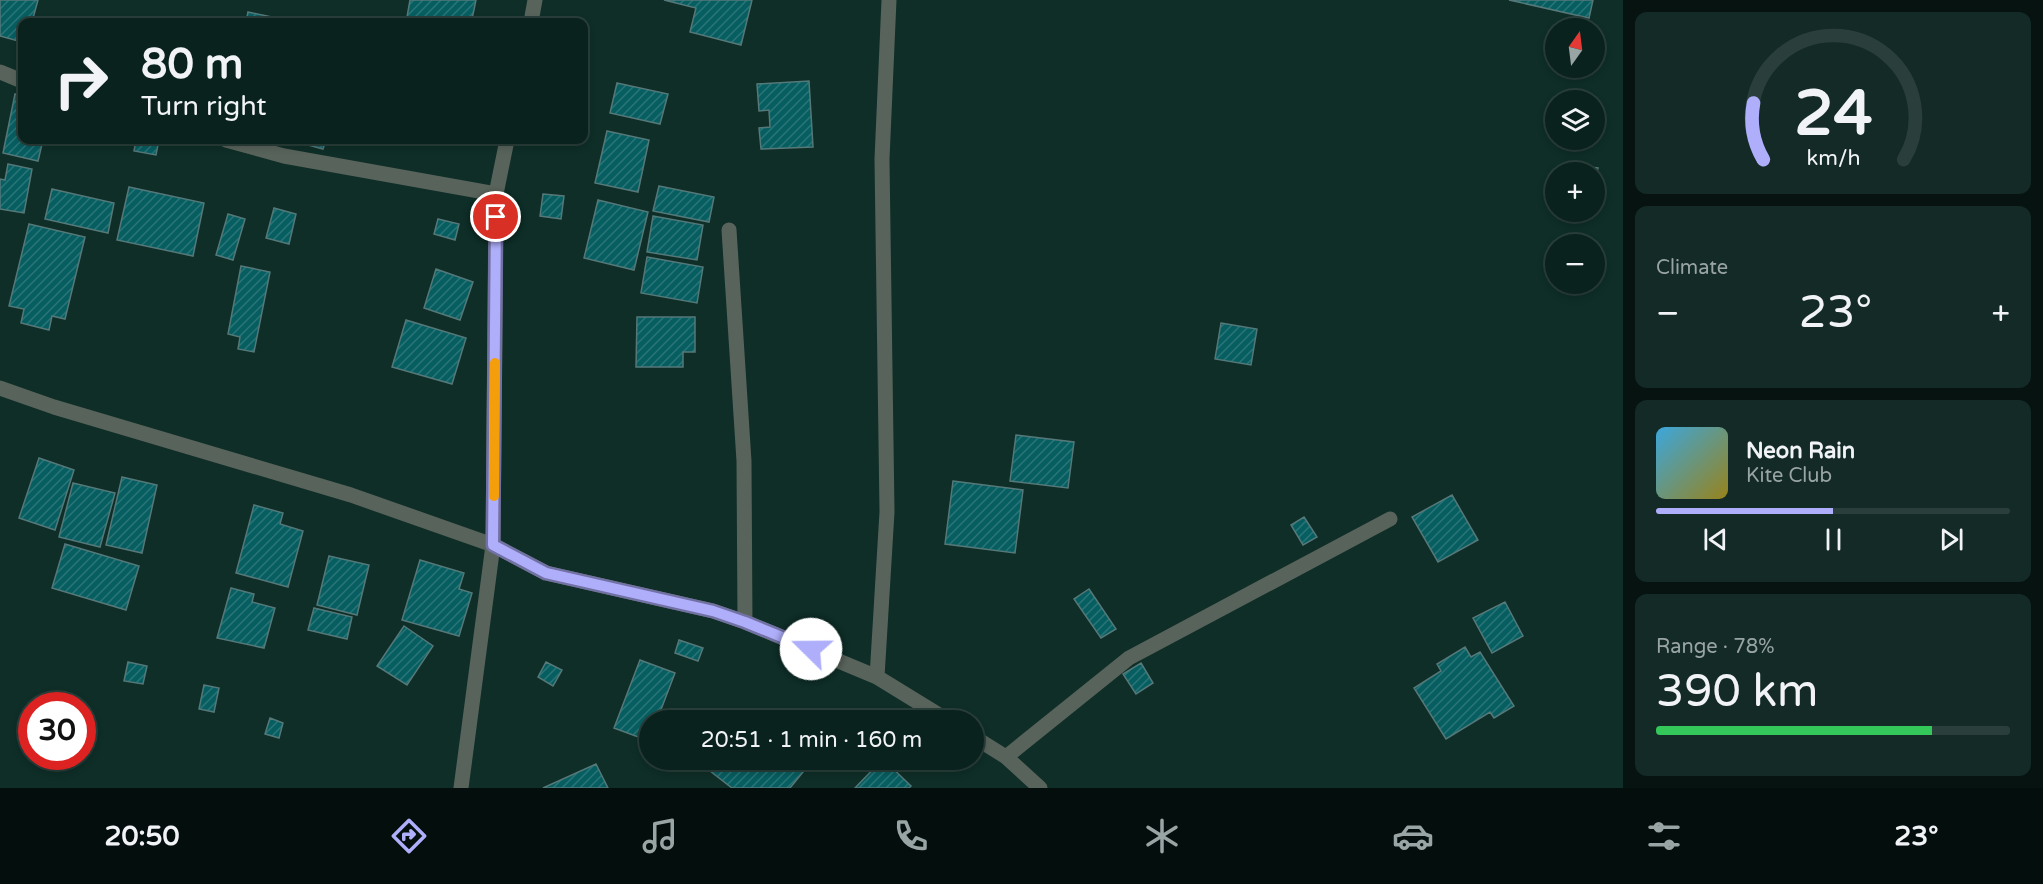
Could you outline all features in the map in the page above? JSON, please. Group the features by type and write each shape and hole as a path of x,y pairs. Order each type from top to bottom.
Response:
{"street":[{"path":"532,18 536,0"},
{"path":"877,677 887,512 882,159 890,0"},
{"path":"0,72 18,79"},
{"path":"240,144 284,156 496,194"},
{"path":"461,788 493,545 496,194 506,144"},
{"path":"729,230 744,461 745,622"},
{"path":"0,388 351,495 493,545 546,573 713,611 745,622 877,677 930,710"},
{"path":"1006,757 1128,658 1390,519"},
{"path":"984,743 1006,757 1040,788"}],"building":[{"path":"0,0 38,0 33,18 18,18 18,41 0,36"},
{"path":"410,0 476,0 472,18 407,17"},
{"path":"664,0 752,0 741,45 690,32 696,8"},
{"path":"1509,0 1593,0 1589,18"},
{"path":"248,12 277,18 247,18"},
{"path":"809,81 813,147 761,149 759,128 770,127 769,110 759,111 757,84"},
{"path":"617,83 668,94 660,124 610,113"},
{"path":"15,94 18,95 18,144 42,144 38,161 3,153"},
{"path":"607,131 649,140 638,192 595,183"},
{"path":"135,144 158,144 156,155 134,151"},
{"path":"305,144 325,144 323,149"},
{"path":"8,164 32,169 24,213 0,209 0,179 5,180"},
{"path":"659,186 714,197 709,222 653,211"},
{"path":"129,187 204,203 193,256 117,240"},
{"path":"52,189 114,203 108,233 45,219"},
{"path":"543,194 564,196 561,219 540,216"},
{"path":"598,200 648,212 634,270 584,258"},
{"path":"274,208 296,214 289,244 266,238"},
{"path":"228,214 245,219 233,260 216,255"},
{"path":"653,216 703,225 697,260 647,252"},
{"path":"438,219 459,224 455,240 434,234"},
{"path":"29,224 85,237 65,319 52,316 49,330 21,323 24,309 9,306"},
{"path":"647,257 703,267 697,303 641,293"},
{"path":"241,266 270,272 254,352 238,349 240,337 228,334"},
{"path":"436,269 473,282 460,320 424,308"},
{"path":"637,317 695,317 695,352 683,352 683,367 636,367"},
{"path":"406,320 466,338 452,384 392,367"},
{"path":"1221,323 1257,329 1251,365 1215,359"},
{"path":"1016,435 1074,442 1068,488 1010,481"},
{"path":"39,458 74,470 55,530 19,518"},
{"path":"122,477 157,485 142,553 106,545"},
{"path":"953,481 1023,490 1015,553 945,544"},
{"path":"73,483 115,493 100,547 59,537"},
{"path":"1452,495 1478,540 1438,562 1412,517"},
{"path":"254,505 283,513 280,524 303,531 288,587 236,573"},
{"path":"1304,517 1317,537 1303,545 1291,525"},
{"path":"65,544 139,566 126,610 52,588"},
{"path":"329,556 369,565 357,615 317,605"},
{"path":"420,560 464,573 459,589 472,593 459,636 402,620"},
{"path":"231,588 254,594 252,602 275,608 264,648 217,638"},
{"path":"1089,589 1116,629 1101,638 1074,599"},
{"path":"1505,602 1523,636 1492,653 1473,618"},
{"path":"314,608 352,617 347,639 308,630"},
{"path":"404,626 433,646 407,685 377,666"},
{"path":"679,640 703,648 698,661 675,653"},
{"path":"1465,647 1471,657 1480,652 1514,706 1494,718 1490,712 1446,739 1414,688 1441,671 1437,664"},
{"path":"640,660 675,673 661,710 639,710 639,737 614,728"},
{"path":"128,662 147,666 143,684 124,681"},
{"path":"546,662 562,670 553,686 538,677"},
{"path":"1141,663 1153,683 1136,694 1123,674"},
{"path":"204,685 219,688 214,712 199,709"},
{"path":"270,718 283,723 279,738 265,734"},
{"path":"596,764 608,788 543,788"},
{"path":"709,770 805,770 790,788 732,788"},
{"path":"872,770 894,770 911,786 909,788 855,788"}],"slow traffic":[{"path":"494,496 495,363"}],"route":[{"path":"496,217 493,545 546,573 713,611 811,649"}]}
